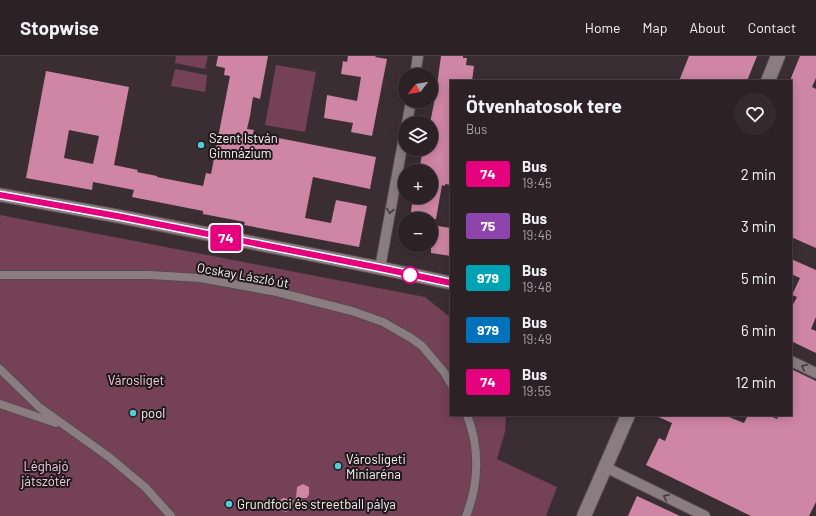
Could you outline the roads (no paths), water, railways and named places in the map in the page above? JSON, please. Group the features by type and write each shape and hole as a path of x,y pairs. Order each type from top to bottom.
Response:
{"main road":[{"path":"768,80 778,56"},
{"path":"584,516 628,416"}],"street":[{"path":"416,68 418,56"},
{"path":"380,268 400,156"},
{"path":"0,195 122,217 450,283"},
{"name":"Ocskay László út","path":"0,275 157,275 200,278 277,292 352,311 390,326 422,346 444,372 450,382"},
{"path":"792,361 816,373"},
{"path":"0,369 34,403 109,457 145,487 171,516"},
{"path":"0,404 66,427"},
{"path":"466,516 474,490 477,459 476,445 468,416"},
{"path":"605,467 705,516"}],"place":[{"name":"Szent István Gimnázium","path":"201,145"},
{"name":"pool","path":"133,413"},
{"name":"Városligeti Miniaréna","path":"338,466"},
{"name":"Grundfoci és streetball pálya","path":"229,504"}],"park label":[{"name":"Városliget","path":"136,380"},
{"name":"Léghajó játszótér","path":"46,474"}]}
